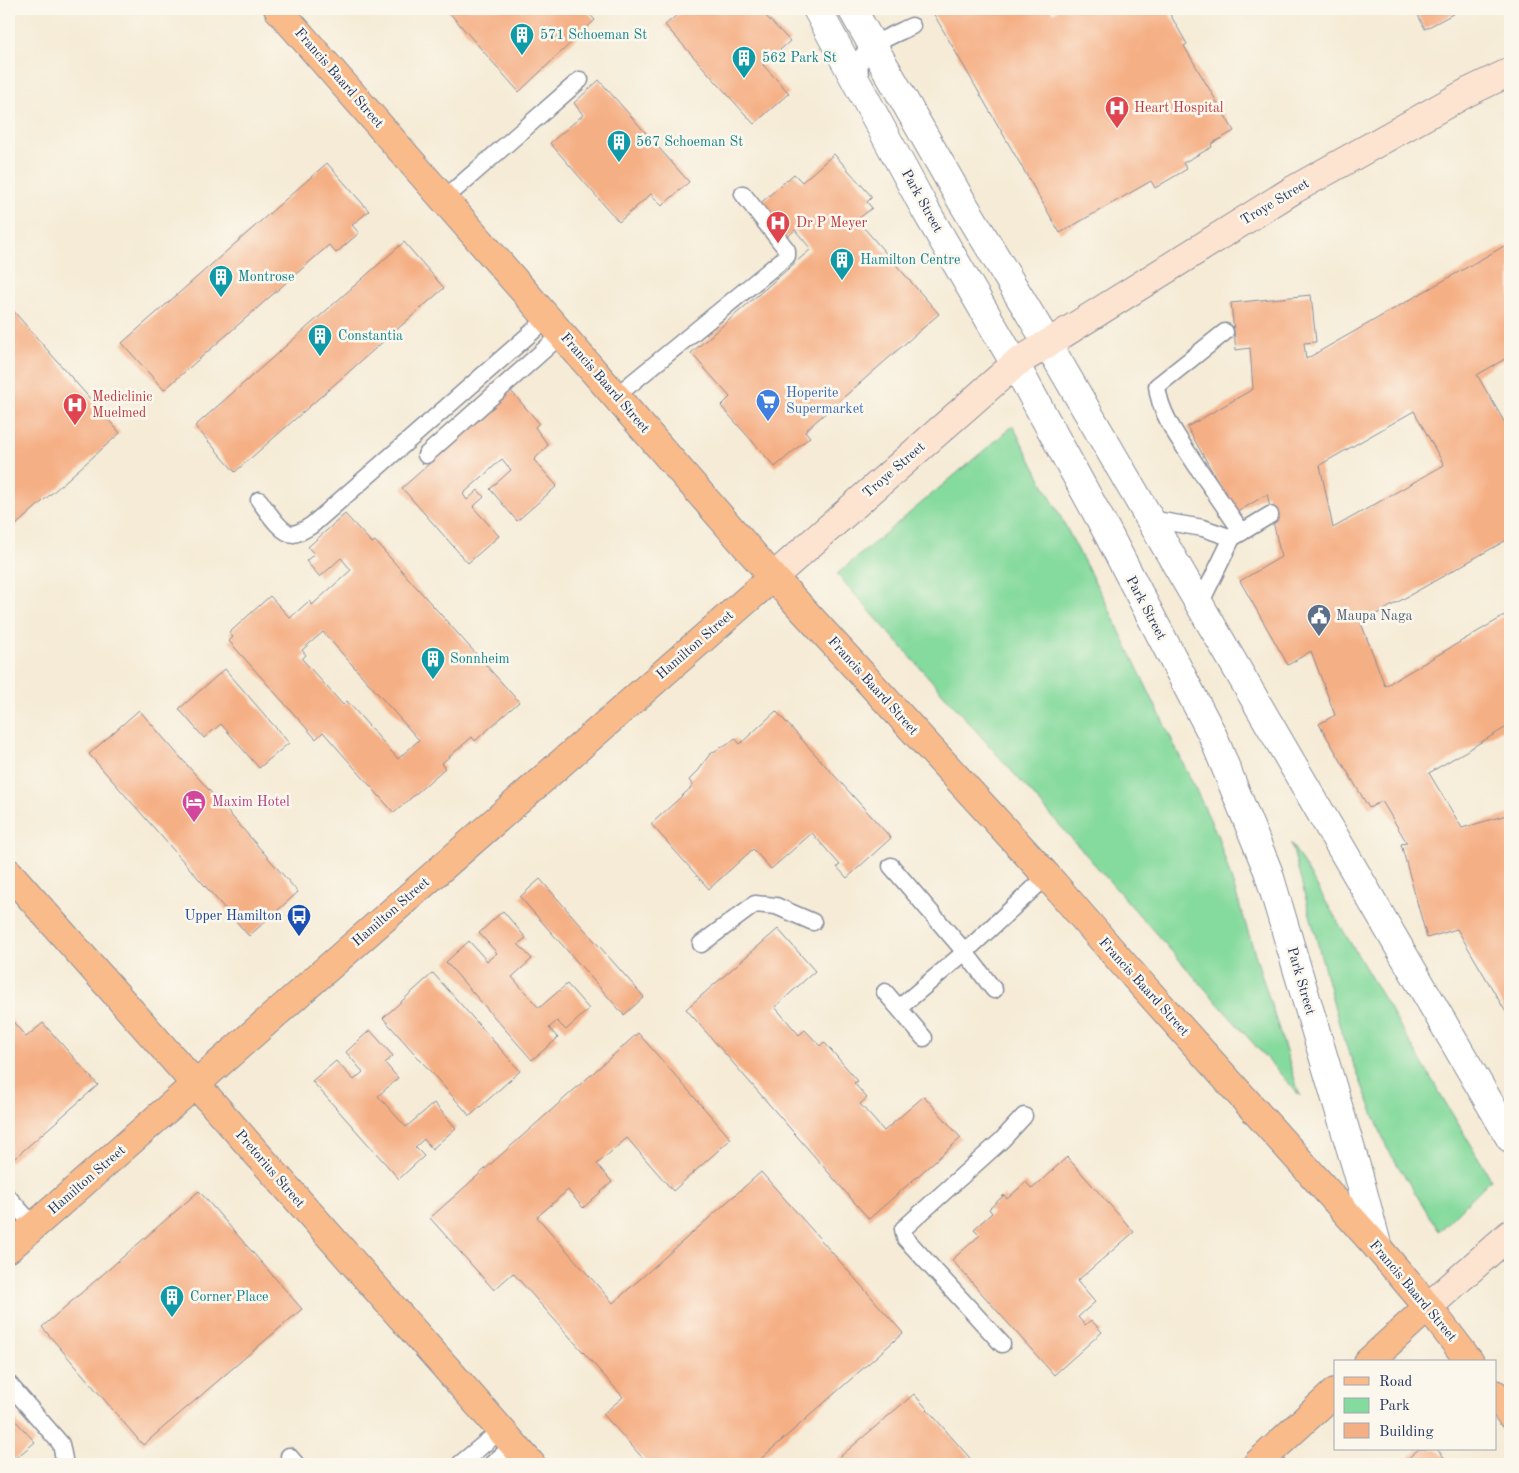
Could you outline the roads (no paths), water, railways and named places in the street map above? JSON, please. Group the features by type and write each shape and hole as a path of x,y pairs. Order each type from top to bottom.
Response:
{"main road":[{"name":"Francis Baard Street","path":"278,9 773,576 1047,876 1378,1248 1428,1307 1468,1360"},
{"name":"Troye Street","path":"773,576 1015,364 1293,190 1468,92 1510,72"},
{"name":"Hamilton Street","path":"9,1248 773,576"},
{"name":"Pretorius Street","path":"9,873 515,1446"},
{"path":"1370,1360 1510,1234"},
{"path":"1257,1464 1334,1393"},
{"path":"1496,1395 1510,1414"}],"street":[{"name":"Park Street","path":"817,9 861,87 926,211 1015,364 1105,528 1212,734 1268,871 1358,1173 1378,1248"},
{"path":"852,9 958,195 1048,344 1510,1138"}],"lane":[{"path":"861,87 859,65 861,59 873,46 912,26"},
{"path":"444,199 580,80"},
{"path":"616,396 788,256 787,250 743,194"},
{"path":"426,455 555,326"},
{"path":"259,500 282,530 292,534 306,528 555,326"},
{"path":"1226,332 1157,386 1158,396 1165,414 1237,535"},
{"path":"1200,604 1237,535 1270,515"},
{"path":"1150,520 1237,535"},
{"path":"890,866 965,952 994,990"},
{"path":"900,1008 965,952 1047,876"},
{"path":"700,944 754,904 776,906 813,922"},
{"path":"886,992 924,1038"},
{"path":"1002,1344 905,1238 903,1229 1002,1140 1024,1116"},
{"path":"9,1198 34,1226"},
{"path":"9,1384 61,1444 64,1459 62,1464"},
{"path":"460,1464 515,1446"},
{"path":"492,1464 515,1446"}],"place":[{"name":"571 Schoeman St","path":"522,56"},
{"name":"562 Park St","path":"744,79"},
{"name":"Heart Hospital","path":"1117,129"},
{"name":"567 Schoeman St","path":"619,163"},
{"name":"Dr P Meyer","path":"778,244"},
{"name":"Hamilton Centre","path":"842,281"},
{"name":"Montrose","path":"221,298"},
{"name":"Constantia","path":"320,357"},
{"name":"Hoperite Supermarket","path":"768,422"},
{"name":"Mediclinic Muelmed","path":"75,426"},
{"name":"Maupa Naga","path":"1319,637"},
{"name":"Sonnheim","path":"433,680"},
{"name":"Maxim Hotel","path":"194,823"},
{"name":"Upper Hamilton","path":"299,937"},
{"name":"Corner Place","path":"172,1318"}]}
